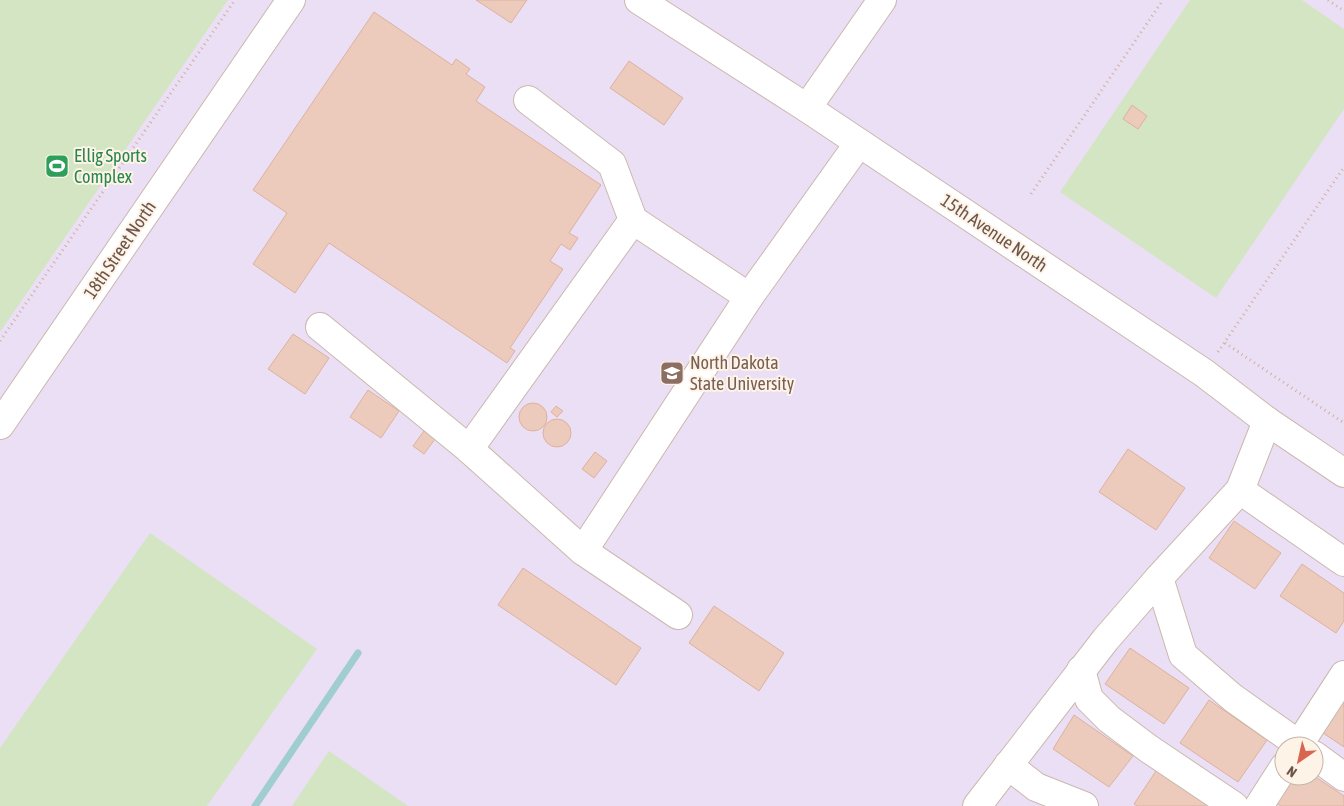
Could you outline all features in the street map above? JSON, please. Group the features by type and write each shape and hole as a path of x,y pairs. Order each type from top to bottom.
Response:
{"street":[{"name":"18th Street North","path":"0,425 291,0"},
{"name":"15th Avenue North","path":"639,0 807,108 1204,373 1344,474"},
{"path":"807,108 882,0"},
{"path":"528,100 612,164 633,220 749,297"},
{"path":"583,551 749,297 859,144"},
{"path":"469,449 633,220"},
{"path":"320,327 469,449 583,551 678,615"},
{"path":"977,806 1106,639 1240,490 1267,420"},
{"path":"1240,490 1344,562"},
{"path":"1159,578 1182,655 1233,698 1286,736"},
{"path":"1081,670 1088,699 1109,719 1149,749 1234,806"},
{"path":"1310,736 1343,677"},
{"path":"1324,763 1344,777"},
{"path":"1008,764 1036,787 1084,806"},
{"path":"1258,806 1274,782"}],"path":[{"path":"0,341 235,0"},
{"path":"1031,194 1163,0"},
{"path":"1328,0 1344,11"},
{"path":"1204,373 1344,167"},
{"path":"1225,343 1344,423"}],"shaded area":[{"name":"North Dakota State University","path":"0,0 1344,0 1344,806 0,806"}],"green space":[{"name":"Ellig Sports Complex","path":"0,0 228,0 0,332"},
{"path":"1190,0 1302,0 1344,29 1344,109 1216,298 1060,192"},
{"path":"150,533 317,649 207,806 0,806 0,748"},
{"path":"329,751 408,806 292,806"}],"building":[{"path":"476,0 527,0 511,23"},
{"path":"374,12 452,65 456,59 470,69 466,74 485,87 476,101 601,185 569,233 578,238 570,250 561,244 550,261 563,269 510,348 515,351 507,363 329,243 295,293 253,264 287,213 253,190"},
{"path":"629,61 683,98 664,125 610,88"},
{"path":"1132,105 1147,116 1138,129 1123,119"},
{"path":"293,334 329,358 305,394 268,369"},
{"path":"368,390 399,411 381,438 350,417"},
{"path":"533,403 543,407 547,417 543,427 533,431 523,427 519,417 523,407"},
{"path":"556,406 563,411 557,417 551,412"},
{"path":"557,419 567,423 571,433 567,443 557,447 547,443 543,433 547,423"},
{"path":"424,431 435,439 424,454 413,446"},
{"path":"1128,449 1185,488 1156,530 1099,492"},
{"path":"595,452 607,461 594,478 582,469"},
{"path":"1234,521 1281,553 1255,589 1209,558"},
{"path":"1302,564 1344,593 1344,621 1336,633 1280,596"},
{"path":"523,568 641,648 616,685 498,605"},
{"path":"714,606 784,653 759,691 689,643"},
{"path":"1130,648 1189,688 1164,724 1105,684"},
{"path":"1344,695 1344,747 1317,729"},
{"path":"1209,700 1267,740 1238,782 1180,743"},
{"path":"1074,715 1133,756 1109,787 1053,749"},
{"path":"1158,768 1214,806 1137,806 1134,804"},
{"path":"1324,783 1344,796 1344,806 1281,806 1268,797 1276,786 1324,786"}],"waterway":[{"path":"255,806 358,653"}],"place":[{"name":"Ellig Sports Complex","path":"57,166"},
{"name":"North Dakota State University","path":"672,373"}]}
